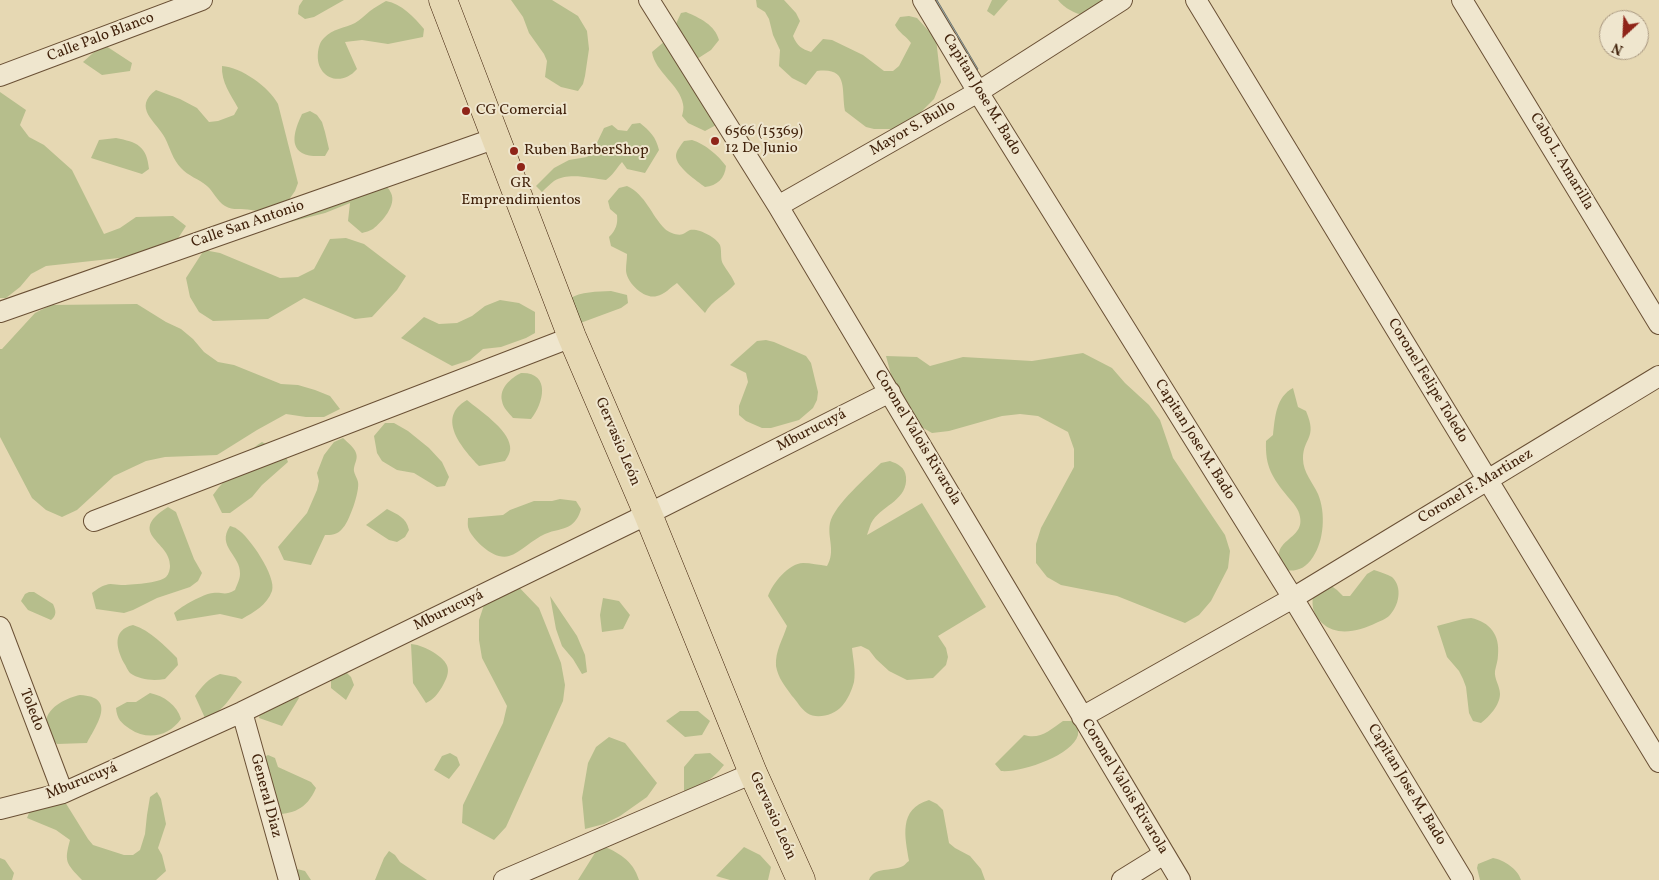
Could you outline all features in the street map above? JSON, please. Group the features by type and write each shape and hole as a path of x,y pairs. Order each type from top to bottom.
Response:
{"main road":[{"name":"Gervasio León","path":"443,0 572,337 648,514 752,773 802,880"}],"street":[{"name":"Calle Palo Blanco","path":"0,76 202,0"},
{"name":"Coronel Valois Rivarola","path":"649,0 778,206 1180,880"},
{"name":"Capitan Jose M. Bado","path":"923,0 978,92 1293,598 1463,880"},
{"name":"Mayor S. Bullo","path":"778,206 978,92 1122,0"},
{"name":"Coronel Felipe Toledo","path":"1196,0 1659,762"},
{"name":"Cabo L. Amarilla","path":"1462,0 1659,324"},
{"name":"Calle San Antonio","path":"0,312 496,138"},
{"path":"94,522 572,337"},
{"name":"Coronel F. Martinez","path":"1082,717 1293,598 1659,376"},
{"name":"Mburucuyá","path":"0,809 63,793 242,712 648,514 890,392"},
{"name":"Toledo","path":"0,626 63,793"},
{"name":"General Diaz","path":"242,712 289,880"},
{"path":"504,880 752,773"},
{"path":"1122,880 1164,854"}],"green space":[{"path":"303,0 344,0 314,17 305,19 298,14 299,6"},
{"path":"511,0 552,0 578,16 587,31 589,49 583,84 578,91 561,87 545,77 547,61 544,54 529,33 523,17"},
{"path":"756,0 784,0 796,13 800,21 793,36 802,48 811,52 823,39 832,40 863,55 884,71 893,71 899,66 911,43 895,25 900,17 909,16 917,18 936,39 941,82 934,99 914,119 899,128 874,129 866,127 845,111 842,81 834,72 817,71 806,85 792,78 779,66 780,50 773,35 769,19 765,12 757,7"},
{"path":"992,0 1008,0 994,16 987,11"},
{"path":"1058,0 1112,0 1097,10 1082,14 1070,10"},
{"path":"386,1 397,5 412,16 424,29 423,37 388,44 362,40 345,42 357,69 351,75 344,78 337,79 325,74 318,61 318,52 321,43 327,35 355,23"},
{"path":"686,12 710,26 719,40 711,50 697,59 674,28 681,13"},
{"path":"665,41 717,90 722,99 718,124 705,131 688,123 682,116 681,97 654,59 652,52"},
{"path":"103,44 132,63 130,71 102,75 83,62"},
{"path":"222,66 237,70 254,79 268,91 278,104 298,183 295,191 277,217 248,209 231,208 222,204 207,186 178,165 165,138 146,109 149,97 156,90 197,108 209,122 234,115 238,108 225,83"},
{"path":"0,92 26,110 20,125 29,137 44,145 72,170 104,234 120,228 136,217 173,216 186,226 177,240 146,255 46,266 31,274 20,287 6,298 0,298"},
{"path":"310,111 317,115 322,122 329,149 325,156 304,154 295,145 296,129 302,114"},
{"path":"640,123 652,135 659,150 645,173 627,169 622,162 606,180 579,176 560,178 542,192 536,186 554,168 569,160 587,157 593,151 604,128 612,125 618,130 627,131 632,124"},
{"path":"116,138 130,141 140,146 146,155 149,169 142,174 91,158 99,140"},
{"path":"692,140 711,150 726,166 722,178 717,183 705,187 679,165 676,154 681,144 684,141"},
{"path":"380,181 390,191 392,203 384,218 373,229 362,233 348,221 350,203 325,213 286,223 286,215"},
{"path":"627,186 644,200 665,229 679,235 690,230 698,230 711,236 720,245 722,262 735,284 711,305 705,313 677,283 662,294 652,297 641,293 632,285 626,270 627,254 611,246 609,237 617,224 617,215 610,209 608,201 619,188"},
{"path":"346,238 364,244 406,276 397,290 372,317 355,319 304,298 268,319 213,321 199,312 190,297 186,278 204,250 220,253 280,278 298,277 314,269 330,239"},
{"path":"611,291 627,295 628,303 621,308 575,325 569,299 584,293"},
{"path":"500,300 519,303 535,312 535,333 501,347 483,349 470,360 452,366 401,338 424,317 439,324 457,323 472,316 485,306"},
{"path":"137,304 181,329 204,352 218,362 234,365 281,384 298,385 315,390 330,396 340,409 324,417 286,414 217,455 165,457 146,461 114,476 77,510 62,517 46,510 32,498 0,437 0,349 35,313 51,305"},
{"path":"766,340 806,356 811,363 818,392 813,408 799,420 771,428 762,428 746,421 739,415 739,406 748,382 746,373 730,365 757,341"},
{"path":"1083,353 1112,368 1149,405 1160,420 1173,458 1225,535 1230,551 1228,568 1211,601 1199,615 1185,623 1117,596 1061,585 1047,577 1036,563 1036,544 1041,528 1074,467 1074,449 1068,432 1038,416 1020,414 1002,416 949,431 932,433 918,425 897,397 886,356 917,357 930,366 963,357 1032,361"},
{"path":"521,373 531,374 541,383 542,390 539,405 531,419 513,418 502,401 504,388 513,378"},
{"path":"1293,388 1298,407 1306,411 1311,427 1305,446 1303,464 1321,502 1323,527 1320,543 1310,561 1300,569 1288,571 1283,570 1279,560 1279,552 1282,546 1297,531 1300,525 1300,517 1296,506 1278,483 1268,465 1266,441 1273,435 1277,408 1280,402 1287,392"},
{"path":"467,400 492,420 504,433 510,448 505,461 479,466 460,442 455,433 453,416 458,407"},
{"path":"385,423 394,423 408,431 429,448 442,462 449,477 445,486 437,487 414,473 397,470 382,461 377,453 374,436"},
{"path":"343,438 354,449 357,457 354,470 358,486 351,514 340,531 332,535 325,535 311,565 284,560 278,547 307,513 317,490 319,481 317,473 324,455 334,442"},
{"path":"262,442 285,454 288,462 262,485 252,497 230,513 222,513 213,495 251,450"},
{"path":"890,461 903,468 906,485 899,496 873,520 867,535 922,503 986,607 938,636 946,648 948,657 946,665 933,678 907,680 889,671 869,650 861,646 852,648 855,678 846,701 839,709 825,716 811,715 792,696 778,674 776,666 777,655 787,626 768,596 777,580 792,566 803,563 827,566 831,555 829,529 833,516 844,500 868,475 881,463"},
{"path":"560,499 576,501 581,509 575,521 568,527 540,536 518,552 509,556 498,556 486,549 475,539 468,528 468,518 503,515 510,510 534,501"},
{"path":"168,507 176,512 194,559 202,573 198,581 190,587 157,598 124,613 96,609 92,593 102,586 151,582 167,576 170,567 168,557 153,537 150,531 150,524 156,516"},
{"path":"387,509 404,519 408,526 409,530 405,537 397,542 389,540 366,525"},
{"path":"230,526 242,533 261,557 270,576 272,591 270,596 260,608 242,619 220,614 177,621 174,613 193,601 209,594 226,593 235,590 240,574 237,561 227,545 226,533"},
{"path":"1374,570 1392,577 1398,586 1397,602 1389,616 1369,626 1348,631 1334,630 1319,620 1313,608 1314,591 1330,585 1343,596 1350,596 1367,574"},
{"path":"512,580 539,608 561,663 565,685 563,701 506,827 494,840 462,823 463,805 503,723 507,706 482,658 479,640 479,620 485,602"},
{"path":"34,592 53,604 55,613 51,620 28,610 21,601 25,594"},
{"path":"550,596 577,636 585,655 587,672 582,674 562,646 556,629"},
{"path":"603,598 619,601 630,615 623,629 602,632 600,615"},
{"path":"1471,618 1484,623 1492,630 1498,648 1495,674 1500,698 1494,710 1481,723 1473,721 1469,713 1466,687 1459,671 1447,657 1437,626"},
{"path":"133,625 162,643 177,658 178,665 165,679 142,679 128,671 119,651 118,640 119,635 126,627"},
{"path":"411,644 433,652 448,667 447,676 442,687 426,703 413,683"},
{"path":"345,671 351,677 354,685 346,700 331,688 331,680 336,673"},
{"path":"220,674 236,677 242,682 217,713 205,718 195,696 206,683"},
{"path":"294,690 299,698 282,726 259,718 261,709"},
{"path":"150,693 160,696 173,705 181,719 164,733 151,736 137,733 124,725 118,718 116,708 127,702 136,702"},
{"path":"80,695 91,697 98,701 101,706 99,720 87,743 57,744 46,727 49,713 62,702"},
{"path":"680,711 698,711 710,721 702,735 685,737 666,721"},
{"path":"1063,721 1072,721 1078,727 1078,735 1074,743 1066,750 1044,762 1010,771 1001,771 995,764 1024,735 1040,735"},
{"path":"609,737 625,743 657,783 647,797 620,816 604,824 585,829 582,798 588,763 596,747"},
{"path":"450,753 457,757 460,765 449,779 434,770 442,756"},
{"path":"710,753 724,765 707,781 684,791 684,767 695,754"},
{"path":"268,755 275,758 278,767 311,782 316,788 307,803 295,811 281,814 264,814 261,759"},
{"path":"57,789 93,845 124,855 133,855 140,850 145,834 150,797 157,792 161,799 166,824 158,848 166,871 156,880 82,880 68,862 67,853 70,840 56,830 27,818 35,798"},
{"path":"929,800 943,810 949,843 970,856 981,869 985,880 869,880 871,876 879,871 899,868 909,861 905,834 908,817 919,804"},
{"path":"600,845 629,862 639,880 578,880"},
{"path":"744,847 760,855 771,867 768,880 730,880 716,876"},
{"path":"389,851 400,862 427,880 375,880"},
{"path":"0,858 5,860 14,873 12,880 0,880"},
{"path":"1493,858 1510,866 1517,872 1521,880 1480,880 1478,864"},
{"path":"297,869 305,871 311,880 291,880"}],"water":[{"path":"935,0 937,0 977,70"}],"place":[{"name":"CG Comercial","path":"466,111"},
{"name":"6566 (15369) 12 De Junio","path":"715,141"},
{"name":"Ruben BarberShop","path":"514,151"},
{"name":"GR Emprendimientos","path":"521,167"}]}
